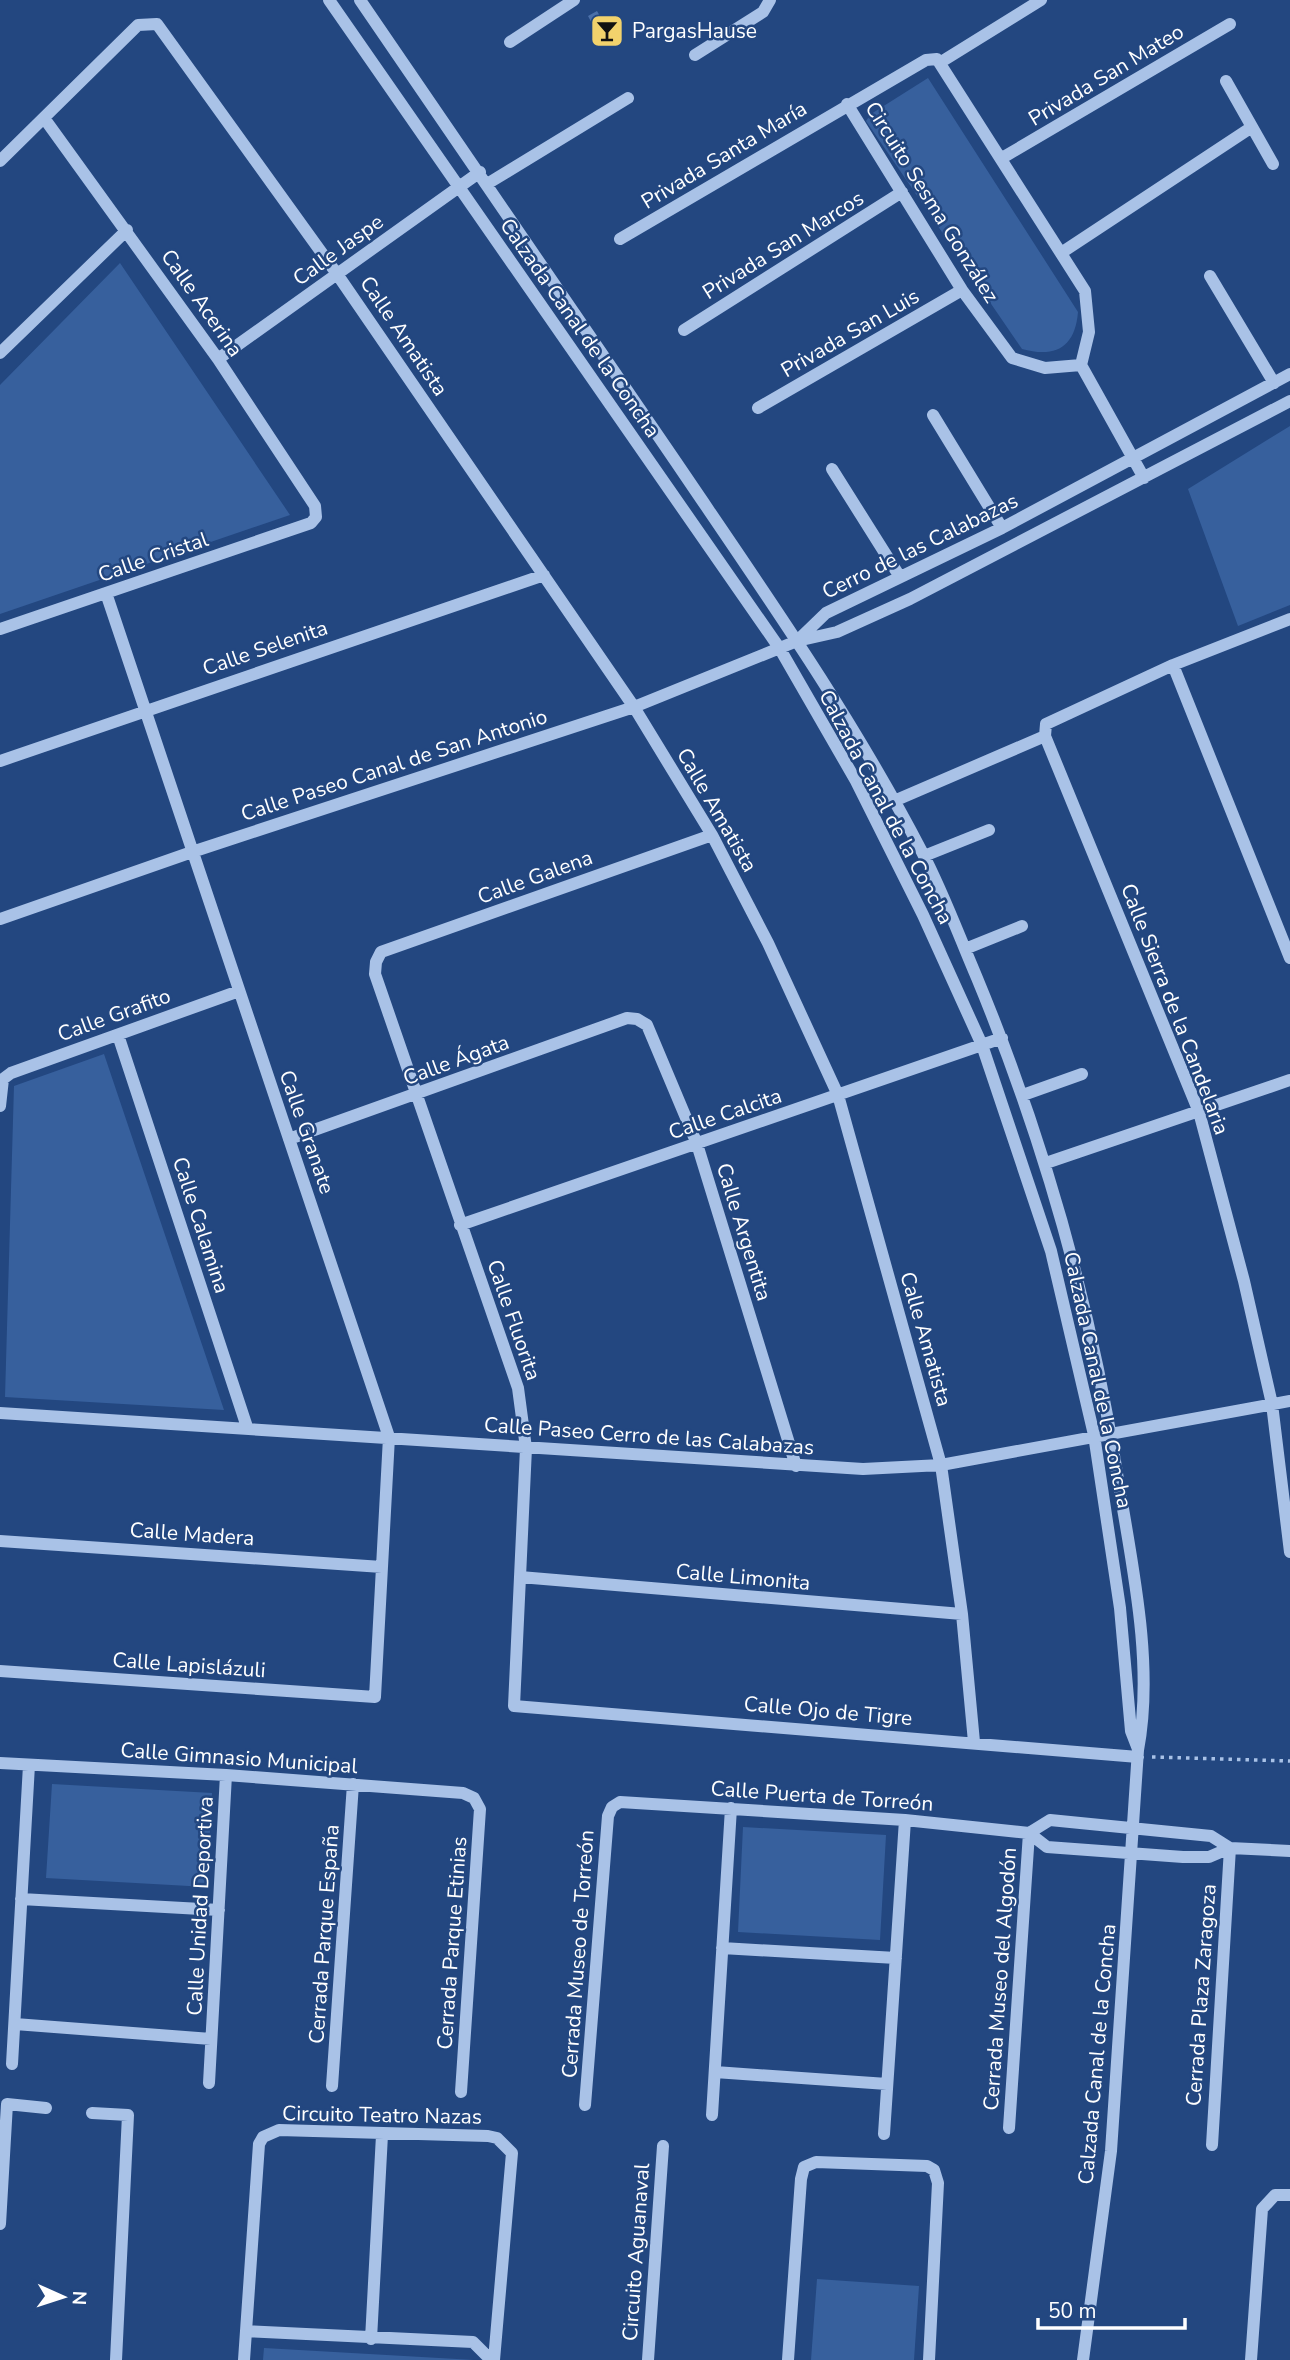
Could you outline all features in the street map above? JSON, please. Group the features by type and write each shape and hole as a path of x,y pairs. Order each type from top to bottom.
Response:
{"street":[{"name":"Calzada Canal de la Concha","path":"329,0 780,649 856,780 923,915 982,1045 1051,1251 1094,1435 1121,1608 1131,1731 1138,1753"},
{"name":"Calzada Canal de la Concha","path":"360,0 480,172 797,641 894,801 924,856 965,948 1002,1038 1046,1163 1084,1308 1110,1432 1142,1658 1145,1704 1138,1753 1111,2151 1083,2360"},
{"path":"510,42 574,0"},
{"path":"695,55 763,12 770,0"},
{"name":"Circuito Sesma González","path":"1041,0 941,62 926,60 847,104 962,290 1012,358 1045,368 1081,365"},
{"name":"Calle Amatista","path":"44,118 138,25 150,22 157,24 337,274 544,575 634,707 712,835 768,943 838,1095 941,1465 962,1614 974,1742"},
{"name":"Privada San Mateo","path":"1002,158 1230,24"},
{"path":"941,62 1085,291 1089,332 1081,365 1144,478"},
{"path":"1226,81 1273,164"},
{"path":"487,184 628,98"},
{"name":"Privada Santa María","path":"620,239 847,104"},
{"path":"0,161 44,118"},
{"name":"Calle Acerina","path":"44,118 219,359 315,506 316,517"},
{"path":"1061,253 1252,127"},
{"name":"Calle Jaspe","path":"219,359 480,172"},
{"name":"Privada San Marcos","path":"684,330 902,192"},
{"path":"0,353 127,230"},
{"path":"1209,276 1274,383"},
{"name":"Privada San Luis","path":"758,408 962,290"},
{"name":"Cerro de las Calabazas","path":"797,641 826,612 1002,528 1290,374"},
{"name":"Cerro de las Calabazas","path":"797,641 837,632 910,599 1290,401"},
{"path":"933,415 1002,528"},
{"path":"832,469 900,577"},
{"name":"Calle Cristal","path":"0,629 311,523 316,517"},
{"name":"Calle Selenita","path":"0,761 544,575"},
{"name":"Calle Granate","path":"106,593 389,1437 375,1696"},
{"path":"894,801 1045,736 1046,724 1173,665 1290,620"},
{"name":"Calle Paseo Canal de San Antonio","path":"0,919 192,852 634,707 797,641"},
{"path":"1173,665 1290,958"},
{"name":"Calle Sierra de la Candelaria","path":"1045,736 1199,1112 1241,1268 1272,1404 1290,1552"},
{"path":"924,856 989,830"},
{"name":"Calle Galena","path":"376,962 381,952 712,835"},
{"path":"965,948 1022,926"},
{"name":"Calle Fluorita","path":"376,962 375,974 518,1388 526,1448 514,1706"},
{"name":"Calle Grafito","path":"0,1105 4,1079 11,1073 239,991"},
{"name":"Calle Ágata","path":"289,1139 627,1018 636,1019"},
{"name":"Calle Argentita","path":"636,1019 647,1025 697,1144 796,1466"},
{"name":"Calle Calamina","path":"118,1035 247,1427"},
{"name":"Calle Calcita","path":"460,1225 1002,1038"},
{"path":"1023,1095 1082,1074"},
{"path":"1046,1163 1290,1080"},
{"name":"Calle Paseo Cerro de las Calabazas","path":"0,1413 863,1469 941,1465 1290,1401"},
{"name":"Calle Madera","path":"0,1541 382,1567"},
{"name":"Calle Limonita","path":"520,1577 962,1614"},
{"name":"Calle Lapislázuli","path":"0,1671 375,1696"},
{"name":"Calle Ojo de Tigre","path":"514,1706 1138,1753"},
{"name":"Calle Gimnasio Municipal","path":"0,1763 353,1784 463,1793 474,1798"},
{"path":"12,2064 29,1765"},
{"name":"Calle Unidad Deportiva","path":"209,2083 226,1775"},
{"name":"Cerrada Parque España","path":"332,2086 353,1784"},
{"name":"Cerrada Parque Etinias","path":"461,2092 480,1809 474,1798"},
{"name":"Calle Puerta de Torreón","path":"612,1807 632,1801 905,1820 1029,1832 1047,1847 1132,1853 1209,1857 1230,1848 1290,1851"},
{"name":"Cerrada Museo de Torreón","path":"585,2105 608,1816 612,1807"},
{"path":"712,2115 731,1808"},
{"path":"884,2134 905,1820"},
{"name":"Calle Puerta de Torreón","path":"1029,1832 1050,1820 1211,1836 1230,1848"},
{"name":"Cerrada Museo del Algodón","path":"1009,2128 1029,1832"},
{"name":"Cerrada Plaza Zaragoza","path":"1212,2145 1230,1848"},
{"path":"22,1899 219,1910"},
{"path":"722,1948 895,1958"},
{"name":"Calle Unidad Deportiva","path":"15,2024 211,2039"},
{"path":"715,2072 887,2084"},
{"path":"0,2224 7,2104 46,2108"},
{"path":"92,2113 128,2115 116,2360"},
{"name":"Circuito Teatro Nazas","path":"244,2360 259,2144 263,2137 279,2130 488,2136 497,2138 512,2153 493,2360"},
{"path":"370,2339 382,2135"},
{"name":"Circuito Aguanaval","path":"649,2360 663,2146"},
{"path":"788,2360 801,2179 804,2167 816,2162 927,2166 934,2170 939,2183 929,2360"},
{"path":"1251,2360 1262,2209 1275,2195 1290,2195"},
{"path":"246,2331 473,2342 493,2360"}],"path":[{"path":"1138,1753 1290,1761"}],"shaded area":[{"path":"928,78 1078,312 1073,334 1068,342 1053,351 1022,349 866,121 871,114"},
{"path":"120,263 290,515 0,614 0,385"},
{"path":"1290,426 1290,605 1238,626 1188,489"},
{"path":"104,1054 224,1410 5,1397 14,1086"},
{"path":"52,1784 212,1793 207,1887 46,1878"},
{"path":"743,1827 886,1835 880,1940 738,1932"},
{"path":"817,2279 919,2286 914,2360 811,2360"},
{"path":"264,2348 474,2360 263,2360"}],"building":[{"path":"597,11 605,25 615,25 619,37 604,46 588,16"}],"place":[{"name":"PargasHause","path":"607,31"}]}
